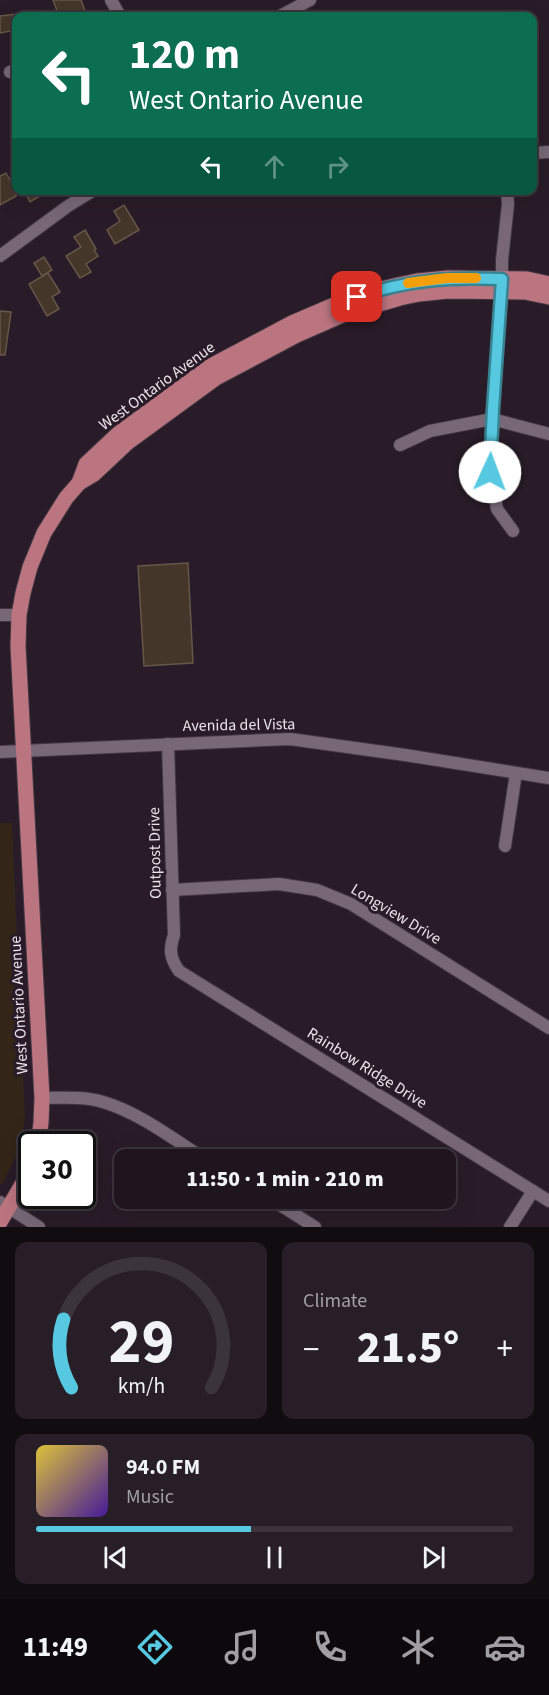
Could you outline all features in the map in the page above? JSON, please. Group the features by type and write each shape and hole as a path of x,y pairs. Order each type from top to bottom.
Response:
{"main road":[{"name":"West Ontario Avenue","path":"40,1131 42,1098 18,646 19,615 23,593 30,567 44,533 66,498 79,483 94,474 127,443 216,378 297,335 345,314 419,294 502,285 527,279 549,284"},
{"name":"West Ontario Avenue","path":"502,285 549,297"},
{"path":"0,1222 4,1205 18,1189"}],"street":[{"path":"287,12 310,0"},
{"path":"0,256 86,195"},
{"path":"507,195 490,472 497,509 513,531"},
{"path":"400,445 430,431 492,419 549,434"},
{"path":"0,615 19,615"},
{"name":"Avenida del Vista","path":"0,752 290,739 549,778"},
{"name":"Outpost Drive","path":"168,744 174,935 170,948 171,960"},
{"path":"505,846 516,773"},
{"name":"Longview Drive","path":"172,890 279,884 317,890 351,904 549,1028"},
{"name":"Rainbow Ridge Drive","path":"171,960 178,971 549,1201"},
{"path":"42,1098 102,1101 132,1114 188,1149"},
{"path":"510,1227 533,1191"},
{"path":"4,1205 39,1227"},
{"path":"286,1209 315,1227"}],"shaded area":[{"path":"0,823 12,823 25,1119 23,1131 18,1131 18,1152 2,1185 0,1184"}],"building":[{"path":"53,0 81,0 86,12 58,12"},
{"path":"12,14 12,31 0,33 0,16"},
{"path":"6,173 10,180 12,179 12,195 16,196 0,205 0,176"},
{"path":"26,195 42,195 30,202"},
{"path":"124,205 139,230 115,244 107,230 120,221 114,211"},
{"path":"85,230 98,256 86,264 91,272 80,278 66,256 81,247 74,237"},
{"path":"44,257 52,270 42,276 34,263"},
{"path":"48,273 60,292 52,297 59,309 47,316 29,284"},
{"path":"0,311 11,312 5,355 0,355"},
{"path":"188,563 193,663 144,666 138,566"}],"slow traffic":[{"path":"408,283 447,278 476,278"}],"route":[{"path":"357,297 372,291 417,281 447,278 502,279 490,472"}]}
